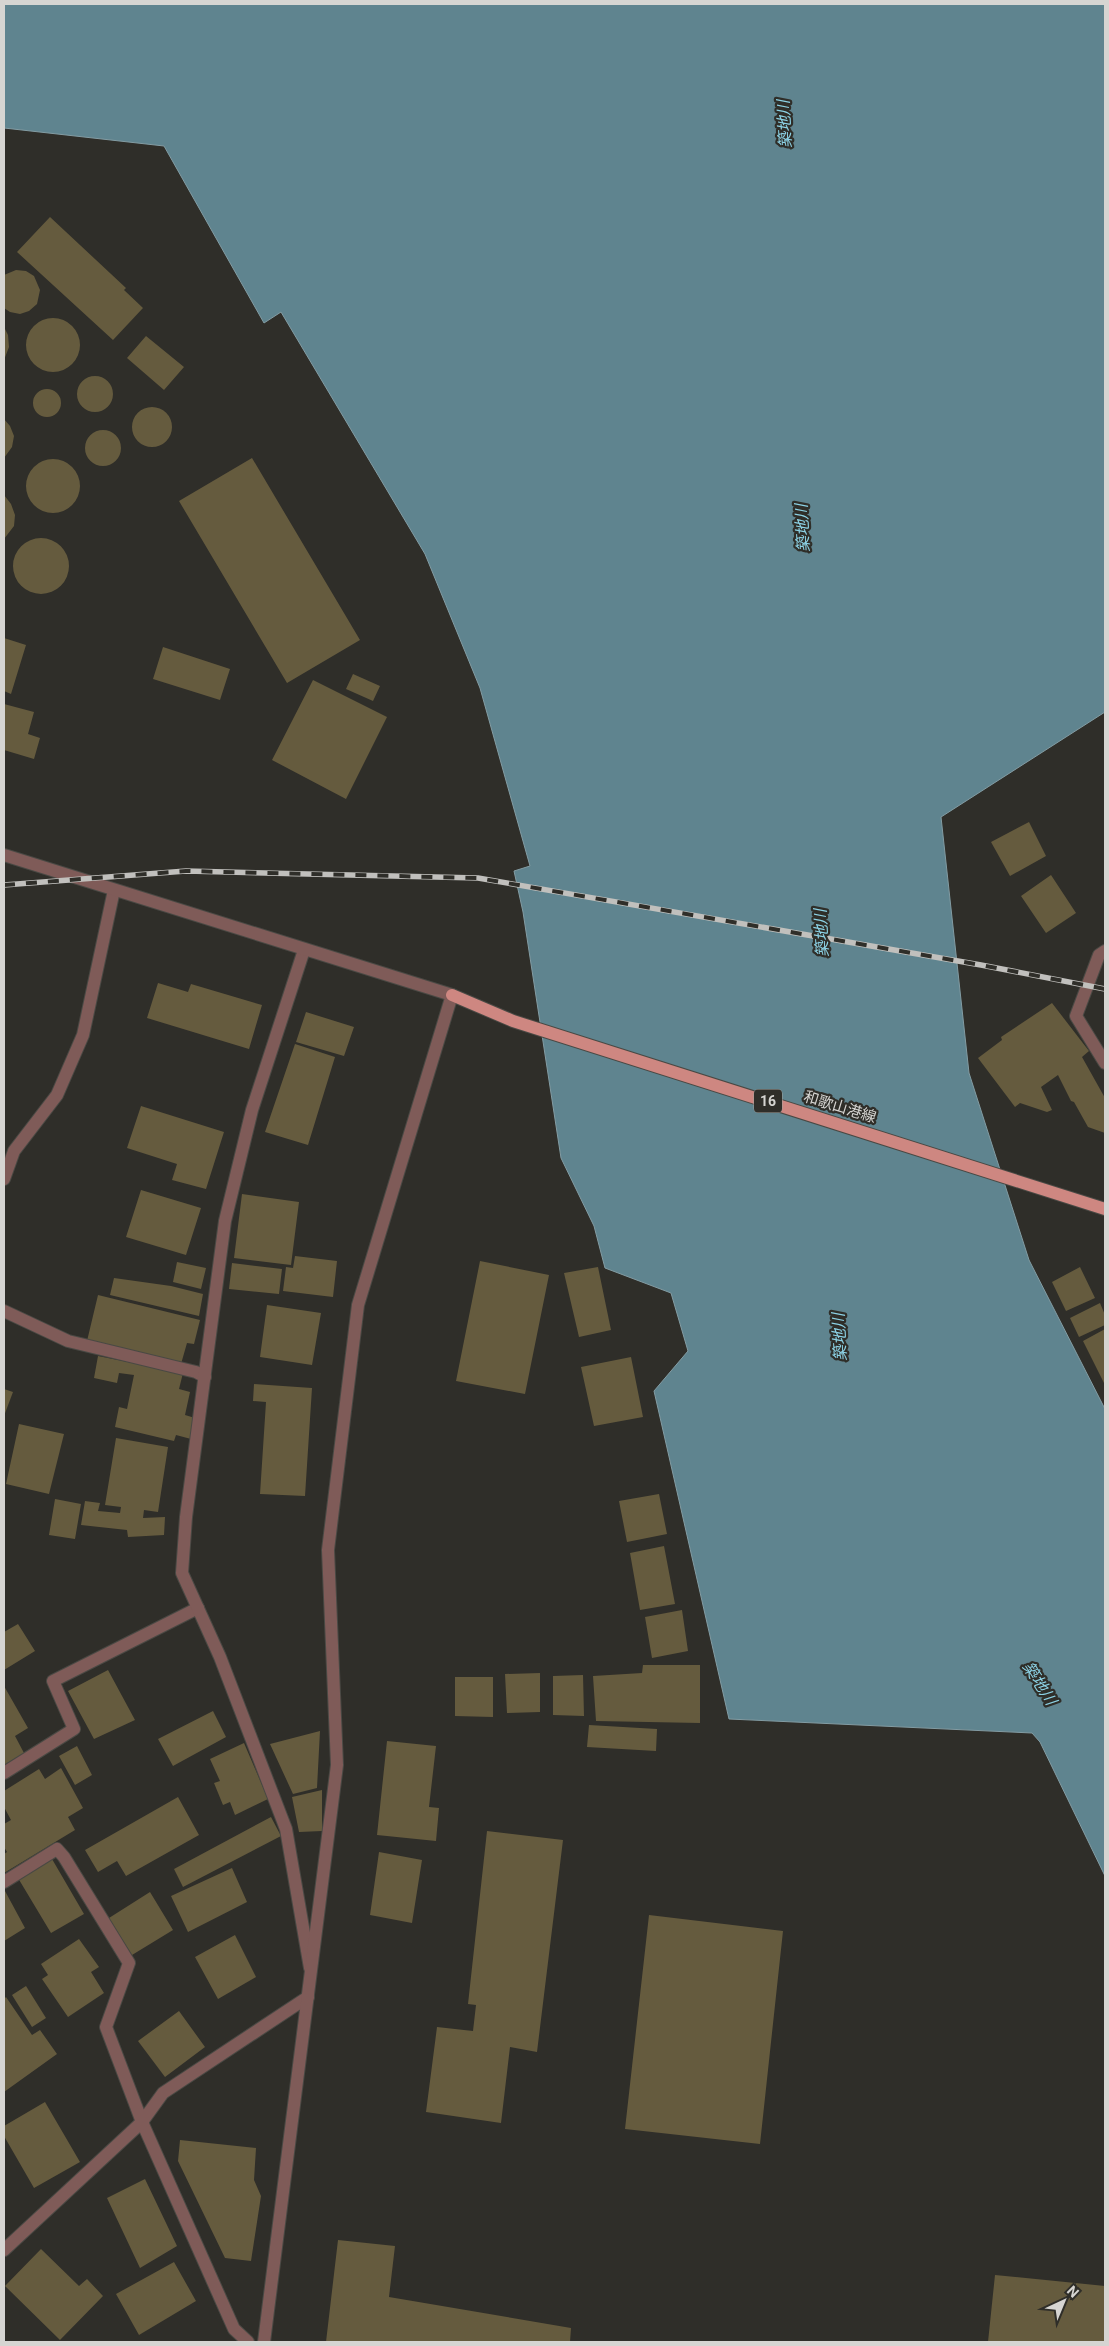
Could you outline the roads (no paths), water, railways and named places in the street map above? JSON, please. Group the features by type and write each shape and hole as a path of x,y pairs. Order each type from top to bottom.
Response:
{"main road":[{"name":"和歌山港線","path":"452,995 513,1021 1022,1181 1105,1209"}],"street":[{"path":"4,855 452,995 358,1305 328,1550 337,1765 264,2342"},
{"path":"4,1180 14,1151 56,1095 83,1035 114,890"},
{"path":"304,950 252,1110 225,1221 186,1517 182,1573 220,1658 286,1829 311,1973"},
{"path":"1105,951 1099,955 1076,1016 1105,1063"},
{"path":"4,1311 68,1341 196,1372 205,1377"},
{"path":"4,1773 74,1729 53,1682 198,1608"},
{"path":"4,1882 57,1849 64,1856 129,1964 106,2027 142,2122 234,2328 248,2342"},
{"path":"4,2250 142,2122 164,2093 308,1997"}],"water":[{"name":"築地川","path":"4,4 1105,4 1105,712 941,817 969,1073 1029,1260 1105,1409 1105,1876 1040,1742 1032,1733 729,1719 654,1391 688,1351 671,1293 605,1268 594,1226 561,1158 523,912 514,871 530,866 480,688 425,554 281,312 264,323 164,146 4,128"}],"railway":[{"path":"4,885 186,871 478,878 981,965 1105,989"}]}
